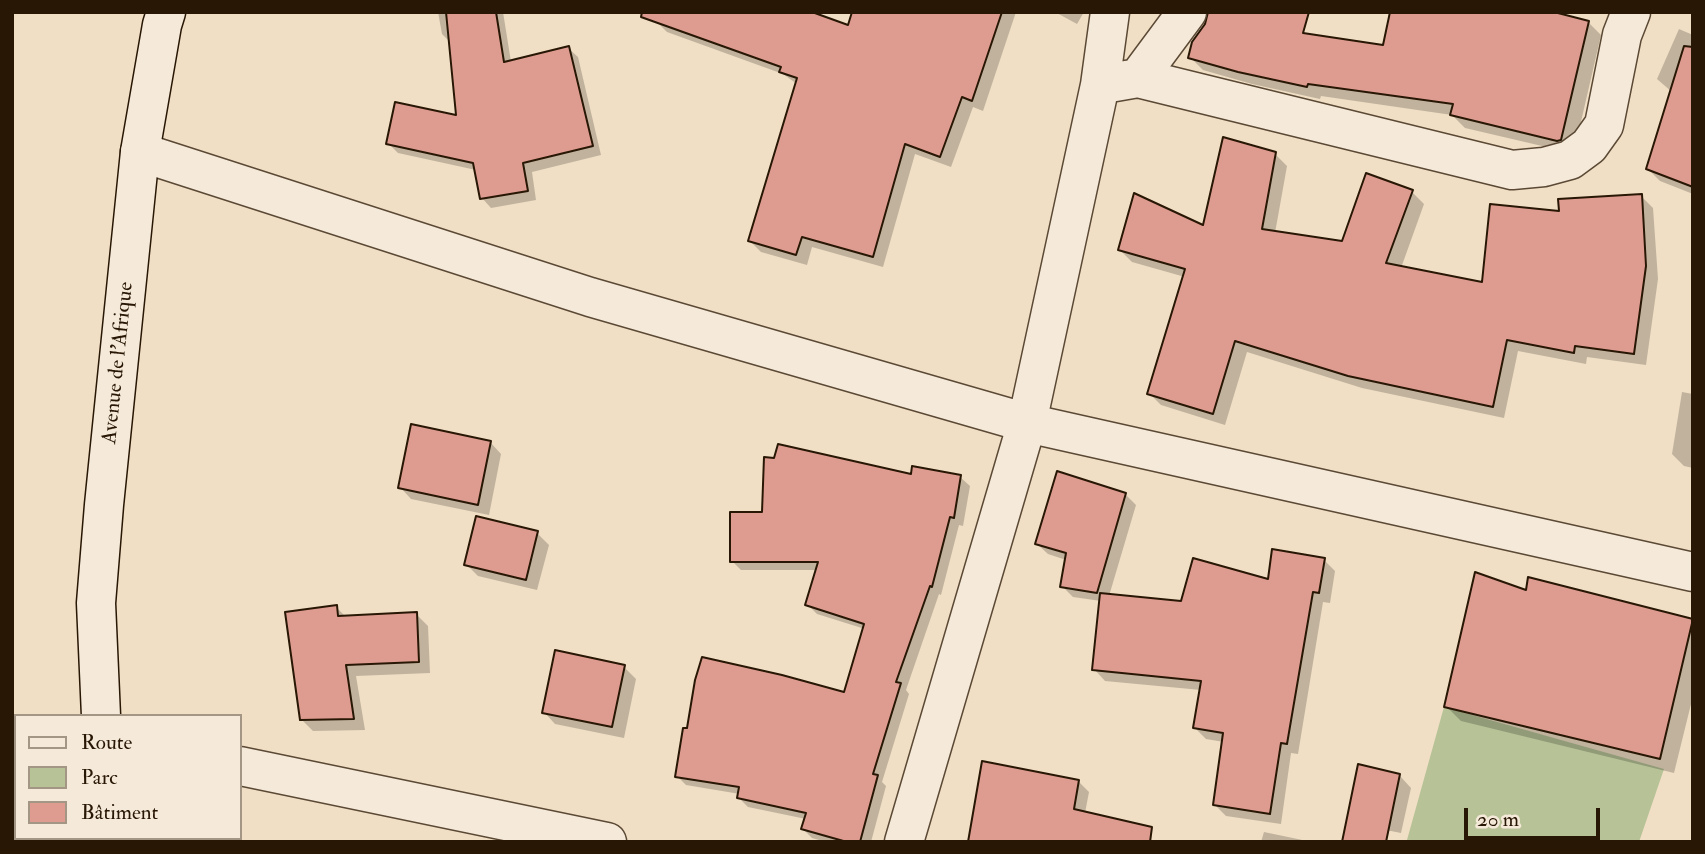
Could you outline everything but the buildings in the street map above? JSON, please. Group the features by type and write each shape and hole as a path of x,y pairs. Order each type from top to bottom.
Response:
{"street":[{"name":"Avenue de l'Afrique","path":"102,714 96,603 140,152 166,12"},
{"path":"904,842 1027,423 1100,85 1110,12"},
{"path":"1138,78 1187,12"},
{"path":"1100,85 1138,78 1512,170 1544,167 1570,160 1589,146 1604,125 1618,20"},
{"path":"140,152 590,297 1027,423 1693,572"},
{"path":"242,766 607,842"}],"green space":[{"path":"1444,707 1664,769 1639,842 1407,840"}]}
